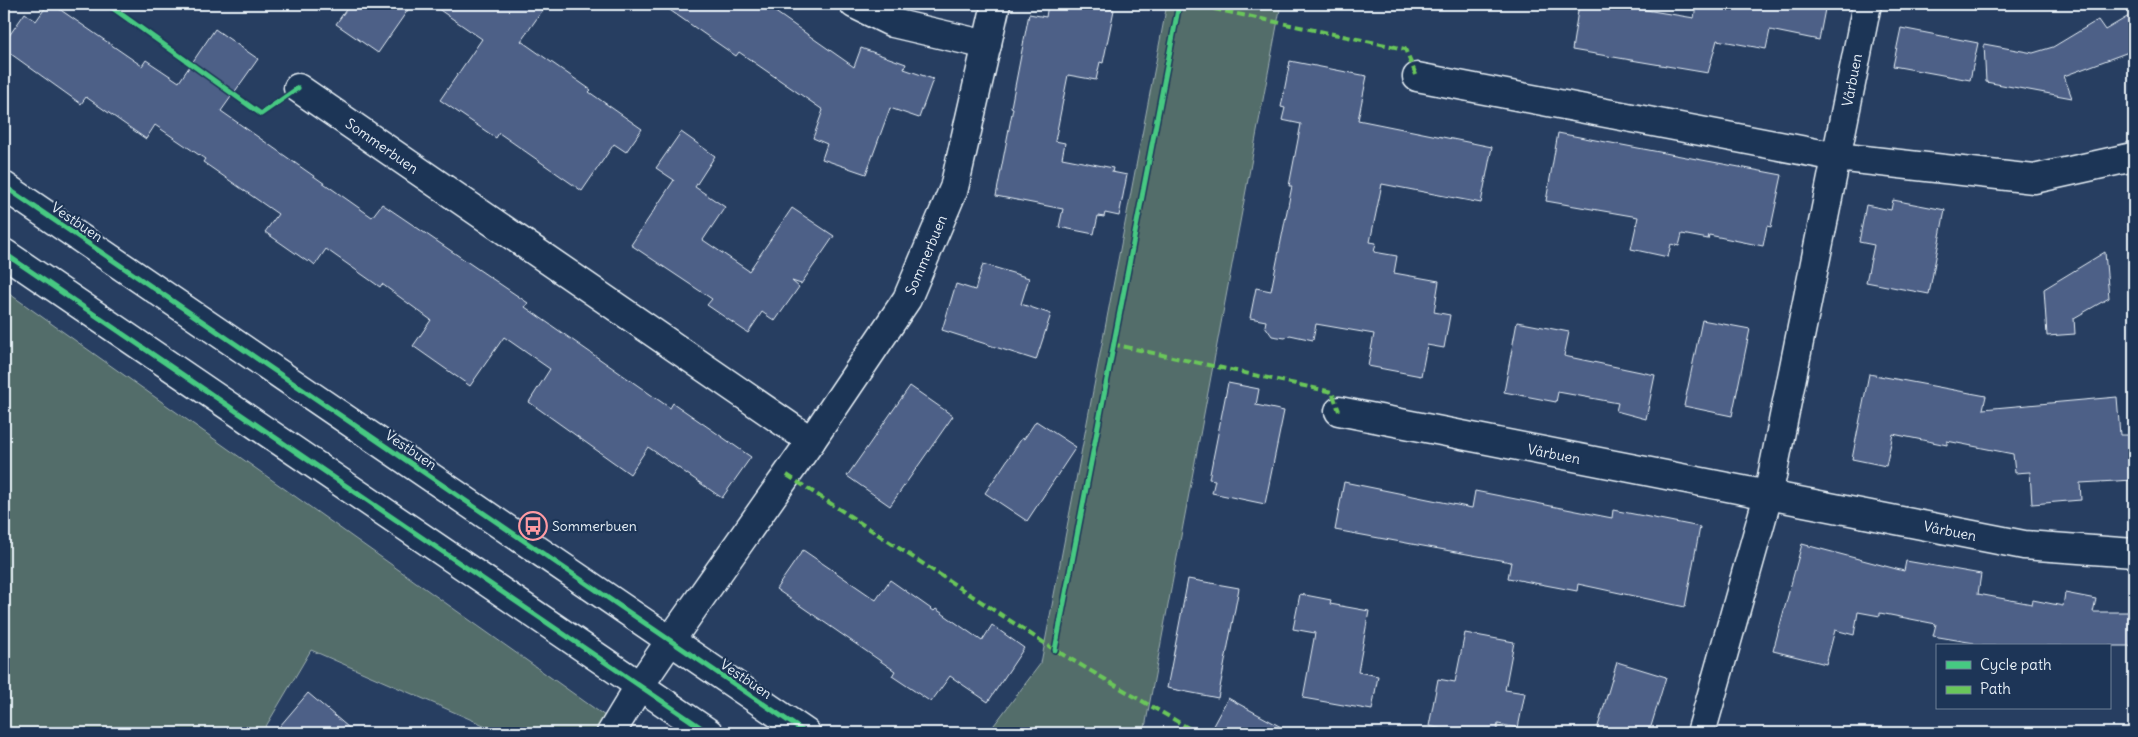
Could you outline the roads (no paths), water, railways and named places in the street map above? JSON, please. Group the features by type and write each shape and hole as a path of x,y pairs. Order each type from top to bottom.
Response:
{"street":[{"path":"854,4 893,23 987,46"},
{"name":"Sommerbuen","path":"611,733 640,685 670,641 812,441 907,299 954,188 996,4"},
{"name":"Vårbuen","path":"1700,733 1768,496 1867,4"},
{"path":"1417,77 1837,157 2034,179 2133,156"},
{"name":"Sommerbuen","path":"298,88 812,441"},
{"name":"Vestbuen","path":"4,186 806,733"},
{"path":"4,253 709,733"},
{"name":"Vårbuen","path":"1339,412 2024,545 2134,553"}],"place":[{"name":"Sommerbuen","path":"533,526"}]}
